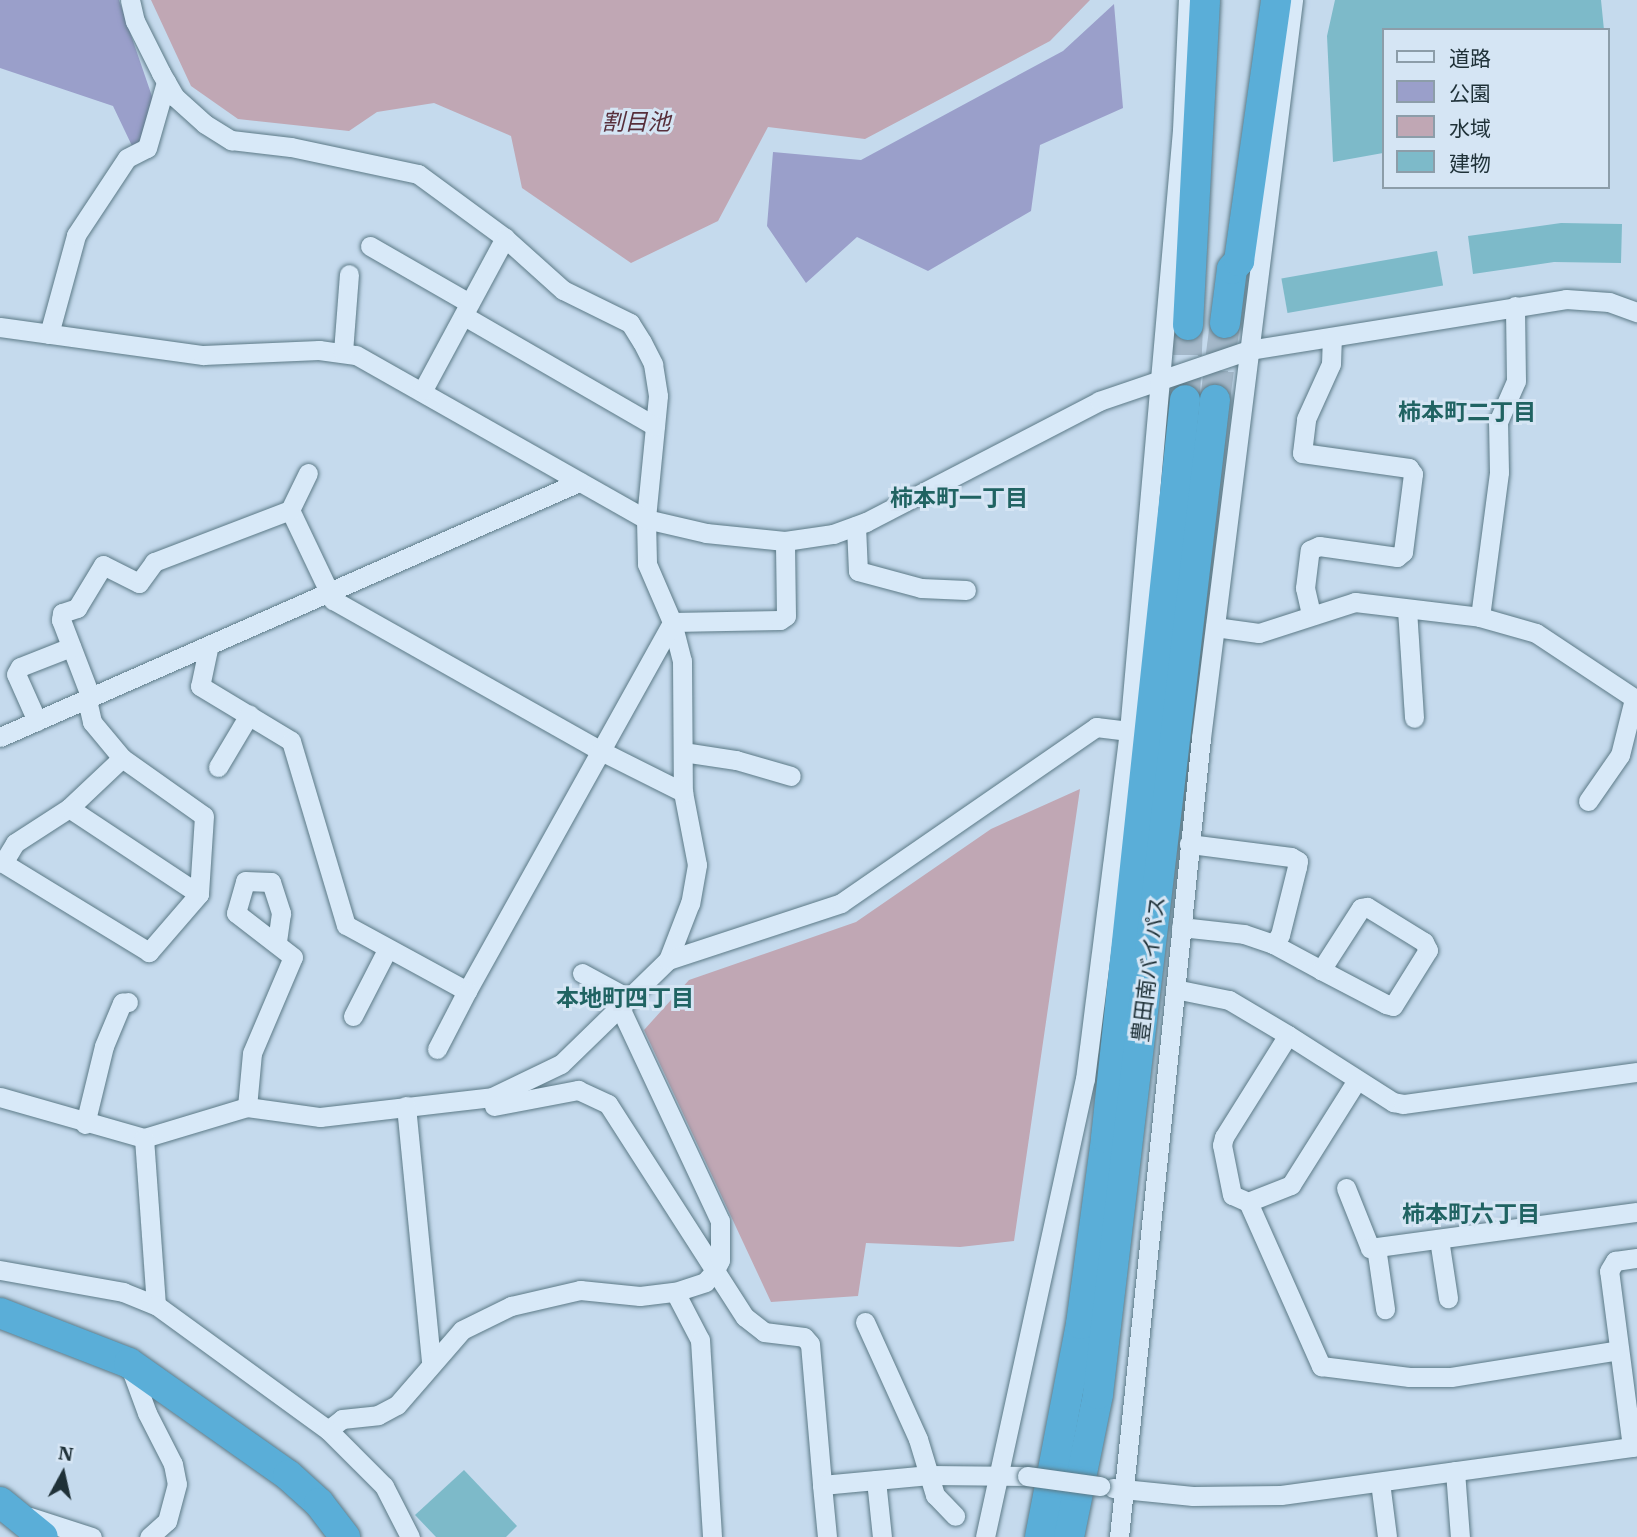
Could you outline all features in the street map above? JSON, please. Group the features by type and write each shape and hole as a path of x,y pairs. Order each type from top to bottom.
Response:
{"highway":[{"path":"1189,316 1190,233 1205,0"},
{"path":"1226,323 1232,269 1239,261 1276,0"},
{"name":"豊田南バイパス","path":"1040,1537 1081,1324 1106,1138 1185,400"},
{"name":"豊田南バイパス","path":"1069,1537 1098,1394 1215,400"},
{"path":"0,1313 129,1363 288,1475 318,1503 345,1537"},
{"path":"0,1321 43,1329"},
{"path":"1026,1537 1065,1343 1081,1324"},
{"path":"1084,1537 1096,1463 1098,1394"},
{"path":"1,1503 43,1537"}],"street":[{"path":"0,1097 85,1124 144,1138 247,1107 320,1117 406,1105 455,1104 492,1097 543,1076 577,1052 668,960 690,903 697,865 683,792 682,661 672,622 650,580 646,519 658,397 653,364 629,323 564,290 505,238 418,174 291,147 231,140 205,124 166,82 135,21 130,0"},
{"path":"985,1537 1085,1079 1129,731 1161,378 1188,0"},
{"path":"1119,1537 1189,844 1293,0"},
{"path":"49,334 76,235 127,158 147,148 166,82"},
{"path":"423,390 505,238"},
{"path":"370,246 467,310 655,426"},
{"path":"343,352 349,274"},
{"path":"0,327 203,355 343,352 379,365 646,519 706,533 785,541 833,534 856,526 1099,401 1249,350 1566,299 1609,302 1637,312"},
{"path":"1480,617 1499,472 1498,422 1516,382 1515,306"},
{"path":"1311,614 1305,588 1310,550 1320,546 1397,557 1403,552 1413,474 1409,468 1302,453 1306,419 1331,364 1332,337"},
{"path":"121,758 69,808 15,843 3,863 149,952 199,894 204,816 121,758 92,722 89,699 62,613 77,608 103,565 139,583 154,562 290,510 308,473"},
{"path":"0,737 208,649 579,482"},
{"path":"290,510 326,594 601,751 683,792"},
{"path":"856,526 858,571 921,588 966,590"},
{"path":"672,622 780,620 786,616 785,541"},
{"path":"1215,627 1259,633 1311,614 1355,602 1480,617 1536,633 1635,694 1620,754 1588,801"},
{"path":"1407,609 1414,718"},
{"path":"436,1049 672,622"},
{"path":"37,721 16,674 20,667 71,647"},
{"path":"208,649 200,686 291,741 346,925 467,991"},
{"path":"219,767 249,715"},
{"path":"668,960 841,903 1096,727 1129,731"},
{"path":"684,752 791,776"},
{"path":"69,808 199,894"},
{"path":"1189,844 1298,861 1280,935 1273,944"},
{"path":"1181,927 1244,934 1273,944 1321,970 1393,1006 1428,950 1424,942 1367,907 1360,908 1321,970"},
{"path":"247,1107 252,1053 293,957 278,942"},
{"path":"353,1016 388,948"},
{"path":"328,1430 342,1419 378,1415 397,1405 431,1362 462,1330 511,1306 580,1290 640,1296 675,1292 705,1282 714,1272 720,1260 720,1222 624,1003 582,973"},
{"path":"1175,989 1229,1000 1357,1080 1403,1104 1637,1072"},
{"path":"85,1124 104,1046 122,1003 128,1002"},
{"path":"1288,1035 1222,1145 1232,1195 1248,1202 1321,1366 1409,1377 1451,1377 1619,1350"},
{"path":"1248,1202 1291,1185 1357,1080"},
{"path":"455,1104 470,1110 578,1090 600,1098 614,1114 745,1317 764,1332 804,1337 810,1344 827,1537"},
{"path":"406,1105 431,1362"},
{"path":"144,1138 156,1305"},
{"path":"1346,1188 1370,1248 1637,1212"},
{"path":"1439,1239 1448,1298"},
{"path":"1376,1247 1385,1309"},
{"path":"821,1485 999,1472 1125,1490 1225,1497 1380,1482 1634,1447 1609,1271 1615,1261 1637,1258"},
{"path":"0,1270 123,1292 156,1305 328,1430 384,1486 410,1537"},
{"path":"675,1292 700,1340 712,1537"},
{"path":"864,1322 930,1475 935,1495 955,1516"},
{"path":"129,1363 147,1413 173,1464 177,1484 167,1521 149,1537"},
{"path":"1455,1471 1461,1537"},
{"path":"876,1480 882,1537"},
{"path":"1380,1482 1387,1537"},
{"path":"1,1503 42,1523 92,1537"}],"green space":[{"path":"0,0 119,0 157,111 134,150 113,106 0,68"},
{"path":"1114,4 1123,108 1040,145 1031,211 928,271 857,237 806,283 767,226 773,152 861,160 1063,51"}],"water":[{"name":"割目池","path":"151,0 1090,0 1050,41 865,139 768,127 718,221 631,263 522,188 511,136 434,103 377,112 349,131 238,119 191,86"},
{"path":"1080,789 1014,1241 960,1247 866,1243 858,1296 771,1302 644,1030 689,980 856,922 991,829"}],"building":[{"path":"1335,0 1601,0 1604,28 1382,28 1382,153 1333,162 1327,36"},
{"path":"1561,223 1622,224 1621,263 1554,262 1473,274 1468,236"},
{"path":"1437,251 1443,285 1287,313 1281,278"},
{"path":"464,1470 517,1526 506,1537 436,1537 415,1515"}],"tunnel":[{"path":"1215,400 1225,323"},
{"path":"1185,400 1188,325"}],"district":[{"name":"柿本町二丁目","path":"1467,411"},
{"name":"柿本町一丁目","path":"959,497"},
{"name":"本地町四丁目","path":"625,997"},
{"name":"柿本町六丁目","path":"1471,1213"}]}
